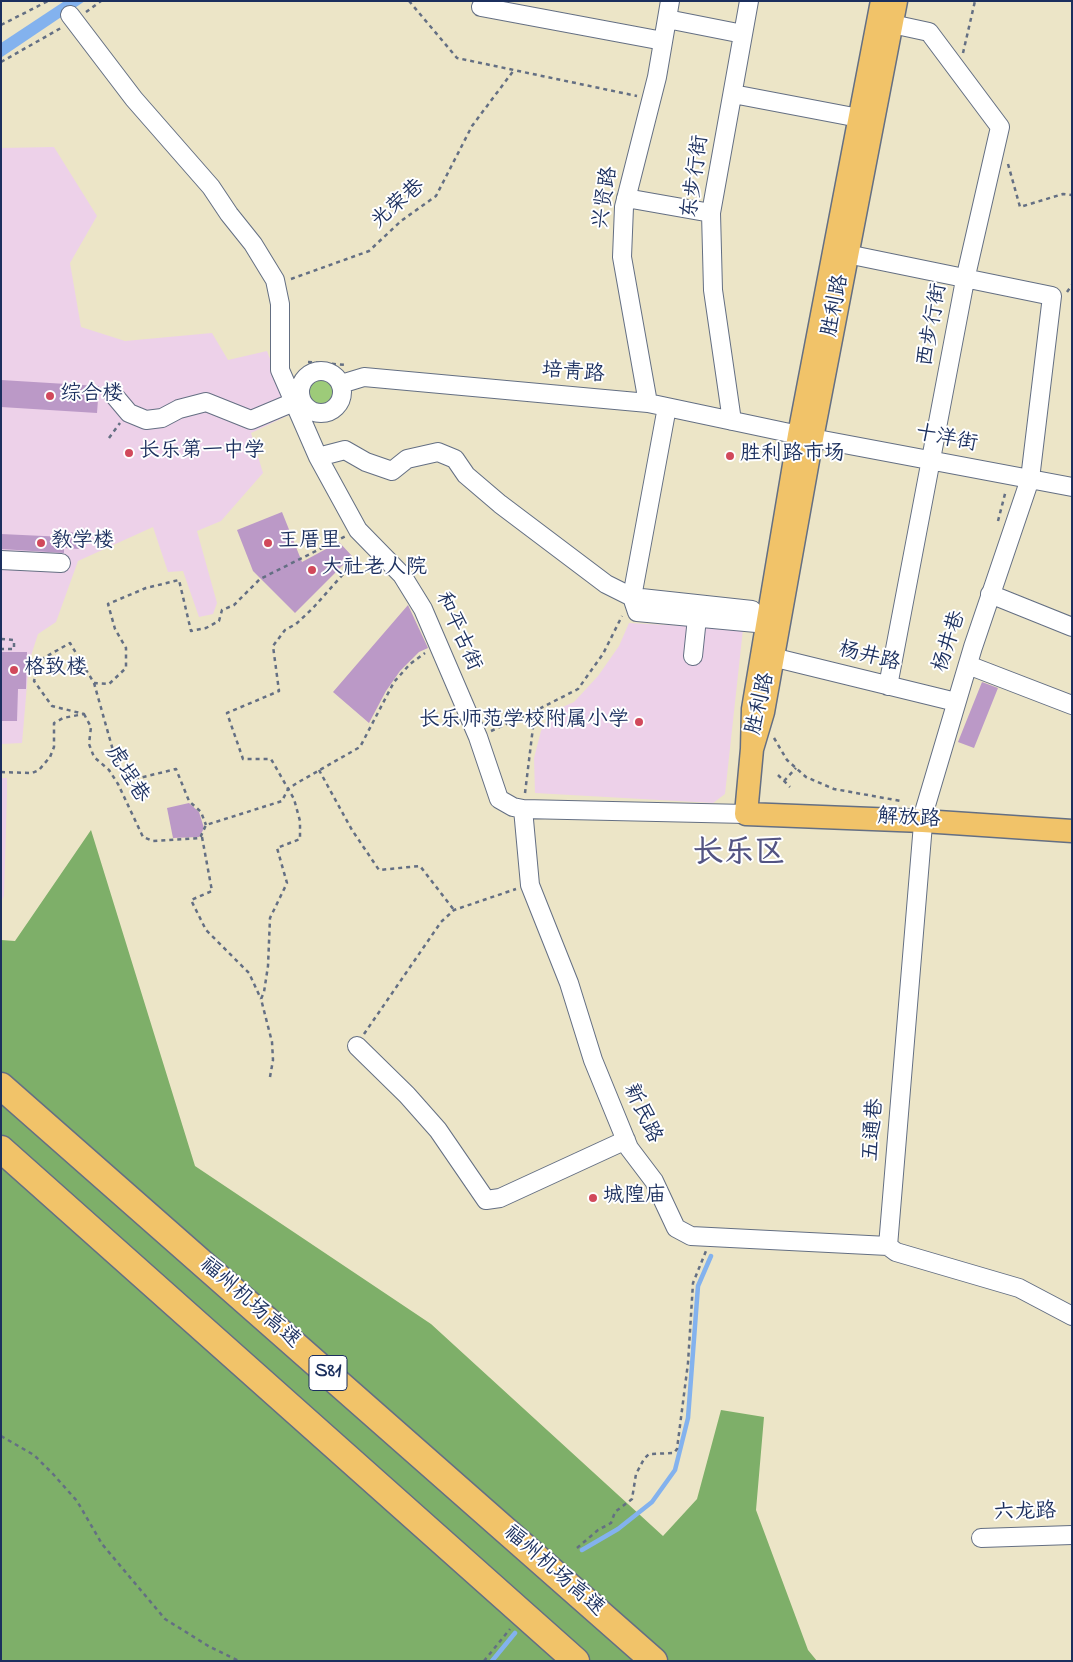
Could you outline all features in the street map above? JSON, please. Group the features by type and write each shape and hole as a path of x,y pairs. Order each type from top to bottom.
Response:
{"highway":[{"name":"福州机场高速","path":"1,1086 654,1661"},
{"name":"S81","path":"1,1149 576,1661"}],"main road":[{"name":"胜利路","path":"752,749 763,712 805,436 859,118 882,1"},
{"name":"胜利路","path":"752,749 760,617 805,436 847,254 896,1"},
{"path":"746,814 752,749"},
{"name":"解放路","path":"746,814 923,821 1072,831"}],"street":[{"name":"兴贤路","path":"648,403 622,257 626,198 657,77 670,1"},
{"name":"东步行街","path":"732,420 713,290 711,213 749,1"},
{"path":"481,7 663,41"},
{"path":"72,18 98,49 134,99 211,187 229,214 253,244 276,284"},
{"path":"667,19 743,34"},
{"name":"西步行街","path":"888,686 965,280 1000,127 929,32 892,24"},
{"path":"733,94 859,118"},
{"path":"626,198 711,213"},
{"path":"847,254 965,280"},
{"name":"杨井巷","path":"923,821 956,702 990,594 1030,479 1052,296 965,280"},
{"name":"和平古街","path":"276,284 280,304 280,370 298,400 318,457 358,530 402,575 414,592 439,644 478,738 499,799 513,807 523,809"},
{"path":"320,370 333,374 341,384 342,397 335,408 329,412 316,412 298,400 303,380 314,372 320,370"},
{"name":"培青路","path":"341,384 364,377 648,403 805,436"},
{"path":"113,394 129,412 146,420 162,418 179,409 206,402 252,420 298,400"},
{"path":"667,407 632,596 637,612 697,618 760,617"},
{"name":"十洋街","path":"805,436 1072,486"},
{"path":"318,457 345,450 366,462 392,471 407,459 438,452 455,458 466,475 500,504 606,584 632,596 760,617"},
{"path":"1,560 61,563"},
{"path":"990,594 1072,627"},
{"path":"693,656 697,618"},
{"name":"杨井路","path":"772,657 956,702"},
{"path":"968,665 1072,705"},
{"path":"523,809 746,814"},
{"name":"新民路","path":"523,809 530,885 569,983 593,1060 626,1140 654,1182 676,1228 691,1236 709,1235 888,1246"},
{"name":"五通巷","path":"888,1246 923,821"},
{"path":"357,1046 407,1095 438,1130 486,1200 500,1198 626,1140"},
{"path":"888,1246 896,1252 1019,1288 1072,1316"},
{"name":"六龙路","path":"981,1538 1072,1535"}],"path":[{"path":"1,25 48,1"},
{"path":"1,62 101,1"},
{"path":"409,1 458,58 651,99"},
{"path":"959,72 975,1"},
{"name":"光荣巷","path":"276,284 369,251 401,221 436,196 472,126 514,70"},
{"path":"996,144 1010,168 1020,207 1063,194 1072,195"},
{"path":"308,362 347,365"},
{"path":"996,528 1008,482"},
{"path":"94,682 109,684 126,668 126,648 115,629 108,604 146,588 179,580 191,630 206,628 218,620 222,610 234,605 260,579 358,530"},
{"path":"261,999 268,966 267,941 270,918 287,883 277,848 300,839 298,814 294,799 272,759 243,760 227,713 279,691 273,646 284,630 296,624 313,608 370,543"},
{"path":"478,738 578,689 603,654 632,596"},
{"path":"1,640 14,640 14,649 1,649"},
{"path":"84,714 52,706 34,681 42,659 70,643 94,682 116,761 125,780 176,769 189,801 201,812 206,825 202,837 212,891 191,900 206,930 249,974 261,999 272,1042 273,1060 270,1077"},
{"path":"206,825 282,801 288,789 360,747 394,682 410,664 439,644"},
{"path":"523,809 535,711"},
{"path":"1,772 32,773 39,770 50,757 54,747 54,723 63,718 84,714"},
{"name":"虎埕巷","path":"84,714 91,727 89,744 94,757 109,770 118,784 143,837 153,842 163,842 202,837"},
{"path":"784,781 796,768"},
{"path":"319,770 352,830 379,870 420,866 454,910"},
{"path":"778,776 790,787"},
{"path":"357,1046 441,922 454,910 497,894 530,885"},
{"path":"577,1548 598,1530 611,1523 615,1512 632,1498 636,1474 649,1454 674,1453 677,1449 688,1363 693,1283 705,1256 709,1235"},
{"path":"1,1436 34,1455 53,1474 77,1501 102,1544 165,1618 210,1646 239,1661"},
{"path":"484,1661 514,1624"}],"shaded area":[{"name":"长乐第一中学","path":"54,147 97,216 70,263 81,327 125,341 212,333 228,360 267,351 291,414 251,433 263,473 221,521 197,531 217,603 213,614 199,617 183,571 168,572 153,527 78,561 56,622 38,634 29,662 22,743 1,744 1,148"},
{"name":"长乐师范学校附属小学","path":"629,623 743,629 725,794 713,803 535,793 534,758 541,731 551,712 574,702 598,676 619,646"},
{"path":"1,778 7,778 7,793 4,896 1,902"}],"green space":[{"path":"321,377 331,381 335,391 331,401 321,405 311,401 307,391 311,381"},
{"path":"91,830 195,1166 431,1324 663,1536 697,1499 721,1410 764,1417 756,1510 808,1650 817,1661 1,1661 1,940 15,941"}],"water":[{"path":"85,1 1,56 1,43 63,2"}],"building":[{"name":"综合楼","path":"1,380 99,386 97,413 1,407"},
{"path":"282,512 302,562 339,542 352,556 295,613 253,571 237,530"},
{"name":"教学楼","path":"65,532 81,533 80,549 64,548 64,553 1,549 1,534 65,537"},
{"path":"408,605 428,648 419,652 400,671 386,691 369,723 333,692"},
{"name":"格致楼","path":"1,652 27,652 26,689 18,689 17,721 2,721"},
{"path":"982,682 998,688 974,748 958,742"},
{"path":"189,803 199,812 204,828 199,837 173,838 167,808"}],"waterway":[{"path":"582,1550 618,1529 652,1502 675,1470 688,1418 698,1286 711,1256"},
{"path":"492,1661 515,1633"}],"place":[{"name":"综合楼","path":"50,396"},
{"name":"长乐第一中学","path":"129,453"},
{"name":"胜利路市场","path":"730,456"},
{"name":"教学楼","path":"41,543"},
{"name":"王厝里","path":"268,543"},
{"name":"大社老人院","path":"312,570"},
{"name":"格致楼","path":"14,670"},
{"name":"长乐师范学校附属小学","path":"639,722"},
{"name":"城隍庙","path":"593,1198"}],"district":[{"name":"长乐区","path":"739,856"}]}
